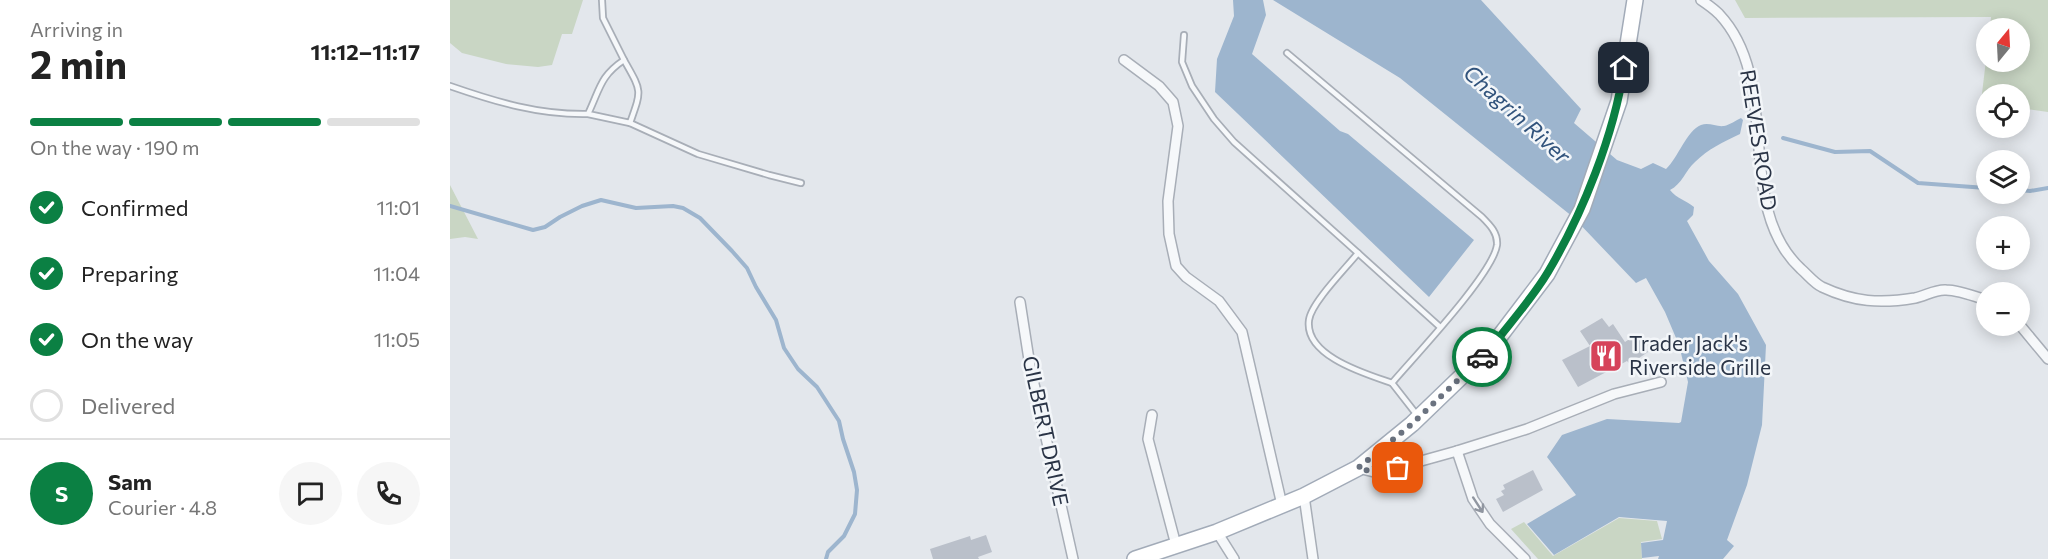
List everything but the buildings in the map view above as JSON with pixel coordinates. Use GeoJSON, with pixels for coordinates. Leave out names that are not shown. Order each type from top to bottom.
{"type":"FeatureCollection","features":[{"type":"Feature","properties":{"kind":"main road"},"geometry":{"type":"LineString","coordinates":[[1135,559],[1218,532],[1304,496],[1358,468],[1419,418],[1490,349],[1547,274],[1582,209],[1619,101],[1635,0]]}},
{"type":"Feature","properties":{"kind":"street","name":"REEVES ROAD"},"geometry":{"type":"LineString","coordinates":[[1701,0],[1719,14],[1743,51],[1754,97],[1767,201],[1773,229],[1791,260],[1819,285],[1852,299],[1884,301],[1917,298],[1946,290],[1976,298]]}},
{"type":"Feature","properties":{"kind":"street"},"geometry":{"type":"LineString","coordinates":[[1124,60],[1159,86],[1173,102],[1178,126],[1168,201],[1169,234],[1176,266],[1186,277],[1219,301],[1242,332],[1282,505]]}},
{"type":"Feature","properties":{"kind":"street","name":"GILBERT DRIVE"},"geometry":{"type":"LineString","coordinates":[[1020,302],[1030,366],[1073,559]]}},
{"type":"Feature","properties":{"kind":"street"},"geometry":{"type":"LineString","coordinates":[[2029,336],[2048,359]]}},
{"type":"Feature","properties":{"kind":"street"},"geometry":{"type":"LineString","coordinates":[[1358,468],[1378,473],[1457,451],[1527,429],[1614,394],[1661,382]]}},
{"type":"Feature","properties":{"kind":"street"},"geometry":{"type":"LineString","coordinates":[[1152,415],[1148,439],[1176,545]]}},
{"type":"Feature","properties":{"kind":"street"},"geometry":{"type":"LineString","coordinates":[[1457,451],[1473,499],[1490,524],[1525,559]]}},
{"type":"Feature","properties":{"kind":"street"},"geometry":{"type":"LineString","coordinates":[[1304,496],[1313,559]]}},
{"type":"Feature","properties":{"kind":"street"},"geometry":{"type":"LineString","coordinates":[[1218,532],[1234,559]]}},
{"type":"Feature","properties":{"kind":"lane"},"geometry":{"type":"LineString","coordinates":[[602,0],[603,18],[639,86],[639,98],[630,123]]}},
{"type":"Feature","properties":{"kind":"lane"},"geometry":{"type":"LineString","coordinates":[[1184,35],[1182,62],[1192,86],[1214,119],[1234,142],[1440,327]]}},
{"type":"Feature","properties":{"kind":"lane"},"geometry":{"type":"LineString","coordinates":[[1287,53],[1482,217],[1496,236],[1497,246],[1487,268],[1392,382]]}},
{"type":"Feature","properties":{"kind":"lane"},"geometry":{"type":"LineString","coordinates":[[588,114],[601,81],[611,69],[624,60]]}},
{"type":"Feature","properties":{"kind":"lane"},"geometry":{"type":"LineString","coordinates":[[450,86],[489,100],[530,110],[588,114],[630,123],[698,154],[769,176],[801,183]]}},
{"type":"Feature","properties":{"kind":"lane"},"geometry":{"type":"LineString","coordinates":[[1358,253],[1316,304],[1309,320],[1310,335],[1320,348],[1338,362],[1367,375],[1392,382],[1419,418]]}},
{"type":"Feature","properties":{"kind":"green space"},"geometry":{"type":"Polygon","coordinates":[[[450,0],[583,0],[572,34],[562,34],[552,65],[538,67],[506,64],[462,53],[450,43],[450,0]]]}},
{"type":"Feature","properties":{"kind":"green space"},"geometry":{"type":"Polygon","coordinates":[[[1735,0],[2048,0],[2048,112],[2030,110],[2030,84],[1983,84],[1985,72],[2030,72],[2030,18],[1745,18],[1735,0]]]}},
{"type":"Feature","properties":{"kind":"green space"},"geometry":{"type":"Polygon","coordinates":[[[450,185],[478,239],[465,237],[450,239],[450,185]]]}},
{"type":"Feature","properties":{"kind":"green space"},"geometry":{"type":"Polygon","coordinates":[[[1619,518],[1657,521],[1662,539],[1641,542],[1642,559],[1538,559],[1511,529],[1524,522],[1553,556],[1619,518]]]}},
{"type":"Feature","properties":{"kind":"water"},"geometry":{"type":"Polygon","coordinates":[[[1233,0],[1263,0],[1266,15],[1252,54],[1340,131],[1348,134],[1474,240],[1429,297],[1215,92],[1217,59],[1234,16],[1233,0]]]}},
{"type":"Feature","properties":{"kind":"water","name":"Chagrin River"},"geometry":{"type":"Polygon","coordinates":[[[1273,0],[1481,0],[1581,109],[1574,123],[1617,160],[1641,169],[1653,163],[1666,169],[1691,132],[1701,125],[1724,126],[1741,118],[1743,120],[1740,134],[1705,153],[1670,190],[1694,207],[1693,215],[1687,221],[1709,261],[1738,294],[1766,345],[1762,425],[1747,485],[1727,540],[1734,546],[1723,559],[1658,559],[1659,556],[1642,558],[1641,543],[1663,540],[1667,521],[1619,517],[1554,555],[1527,524],[1576,495],[1547,457],[1562,435],[1607,419],[1681,422],[1688,382],[1679,345],[1665,312],[1646,278],[1636,283],[1573,217],[1400,78],[1273,0]]]}},
{"type":"Feature","properties":{"kind":"waterway"},"geometry":{"type":"LineString","coordinates":[[1783,138],[1835,152],[1870,151],[1918,183],[1976,187]]}},
{"type":"Feature","properties":{"kind":"waterway"},"geometry":{"type":"LineString","coordinates":[[2030,191],[2048,188]]}},
{"type":"Feature","properties":{"kind":"waterway"},"geometry":{"type":"LineString","coordinates":[[450,206],[533,230],[545,227],[582,206],[601,200],[636,208],[673,206],[683,208],[700,218],[747,268],[776,320],[784,348],[798,369],[817,387],[839,421],[854,472],[857,490],[855,514],[844,536],[828,552],[826,559]]}},
{"type":"Feature","properties":{"kind":"way so far"},"geometry":{"type":"LineString","coordinates":[[1398,468],[1378,473],[1358,468],[1412,424],[1482,357]]}},
{"type":"Feature","properties":{"kind":"place","name":"Trader Jack's Riverside Grille"},"geometry":{"type":"Point","coordinates":[1606,356]}},
{"type":"Feature","properties":{"kind":"route"},"geometry":{"type":"LineString","coordinates":[[1482,357],[1547,274],[1582,209],[1619,101],[1624,68]]}}]}
